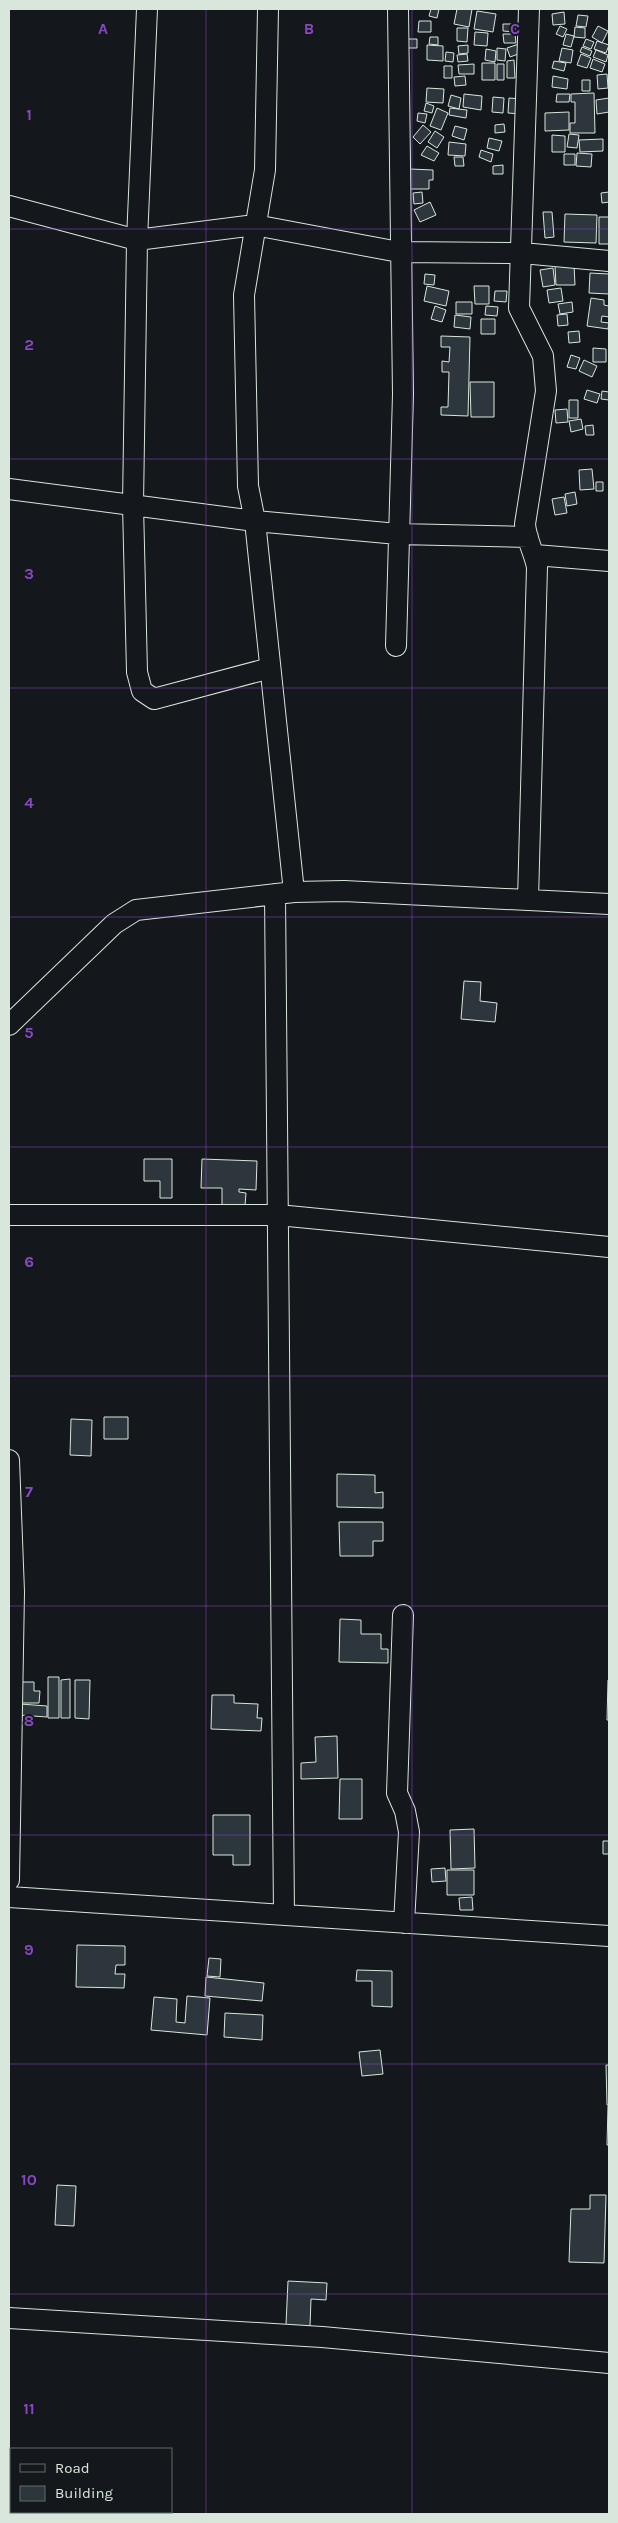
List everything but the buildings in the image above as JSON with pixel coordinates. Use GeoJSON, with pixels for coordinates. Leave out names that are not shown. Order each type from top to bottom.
{"type":"FeatureCollection","features":[{"type":"Feature","properties":{"kind":"street"},"geometry":{"type":"LineString","coordinates":[[148,9],[137,240],[133,505],[137,672],[142,691],[154,700],[270,668]]}},
{"type":"Feature","properties":{"kind":"street"},"geometry":{"type":"LineString","coordinates":[[268,9],[264,170],[244,295],[248,486],[255,521],[270,668],[285,893],[278,1216],[284,1915]]}},
{"type":"Feature","properties":{"kind":"street"},"geometry":{"type":"LineString","coordinates":[[396,646],[403,376],[399,252],[398,9]]}},
{"type":"Feature","properties":{"kind":"street"},"geometry":{"type":"LineString","coordinates":[[528,900],[537,578],[525,524],[546,391],[543,356],[519,308],[529,9]]}},
{"type":"Feature","properties":{"kind":"street"},"geometry":{"type":"LineString","coordinates":[[9,206],[137,240],[255,225],[399,252],[522,253],[609,260]]}},
{"type":"Feature","properties":{"kind":"street"},"geometry":{"type":"LineString","coordinates":[[9,489],[255,521],[531,546],[609,561]]}},
{"type":"Feature","properties":{"kind":"street"},"geometry":{"type":"LineString","coordinates":[[9,1025],[125,915],[136,910],[285,893],[344,891],[609,904]]}},
{"type":"Feature","properties":{"kind":"street"},"geometry":{"type":"LineString","coordinates":[[9,1214],[278,1216],[609,1247]]}},
{"type":"Feature","properties":{"kind":"street"},"geometry":{"type":"LineString","coordinates":[[9,1460],[14,1592],[9,1880]]}},
{"type":"Feature","properties":{"kind":"street"},"geometry":{"type":"LineString","coordinates":[[403,1615],[397,1793],[409,1832],[404,1923]]}},
{"type":"Feature","properties":{"kind":"street"},"geometry":{"type":"LineString","coordinates":[[9,1897],[609,1936]]}},
{"type":"Feature","properties":{"kind":"street"},"geometry":{"type":"LineString","coordinates":[[9,2318],[322,2337],[609,2363]]}}]}
